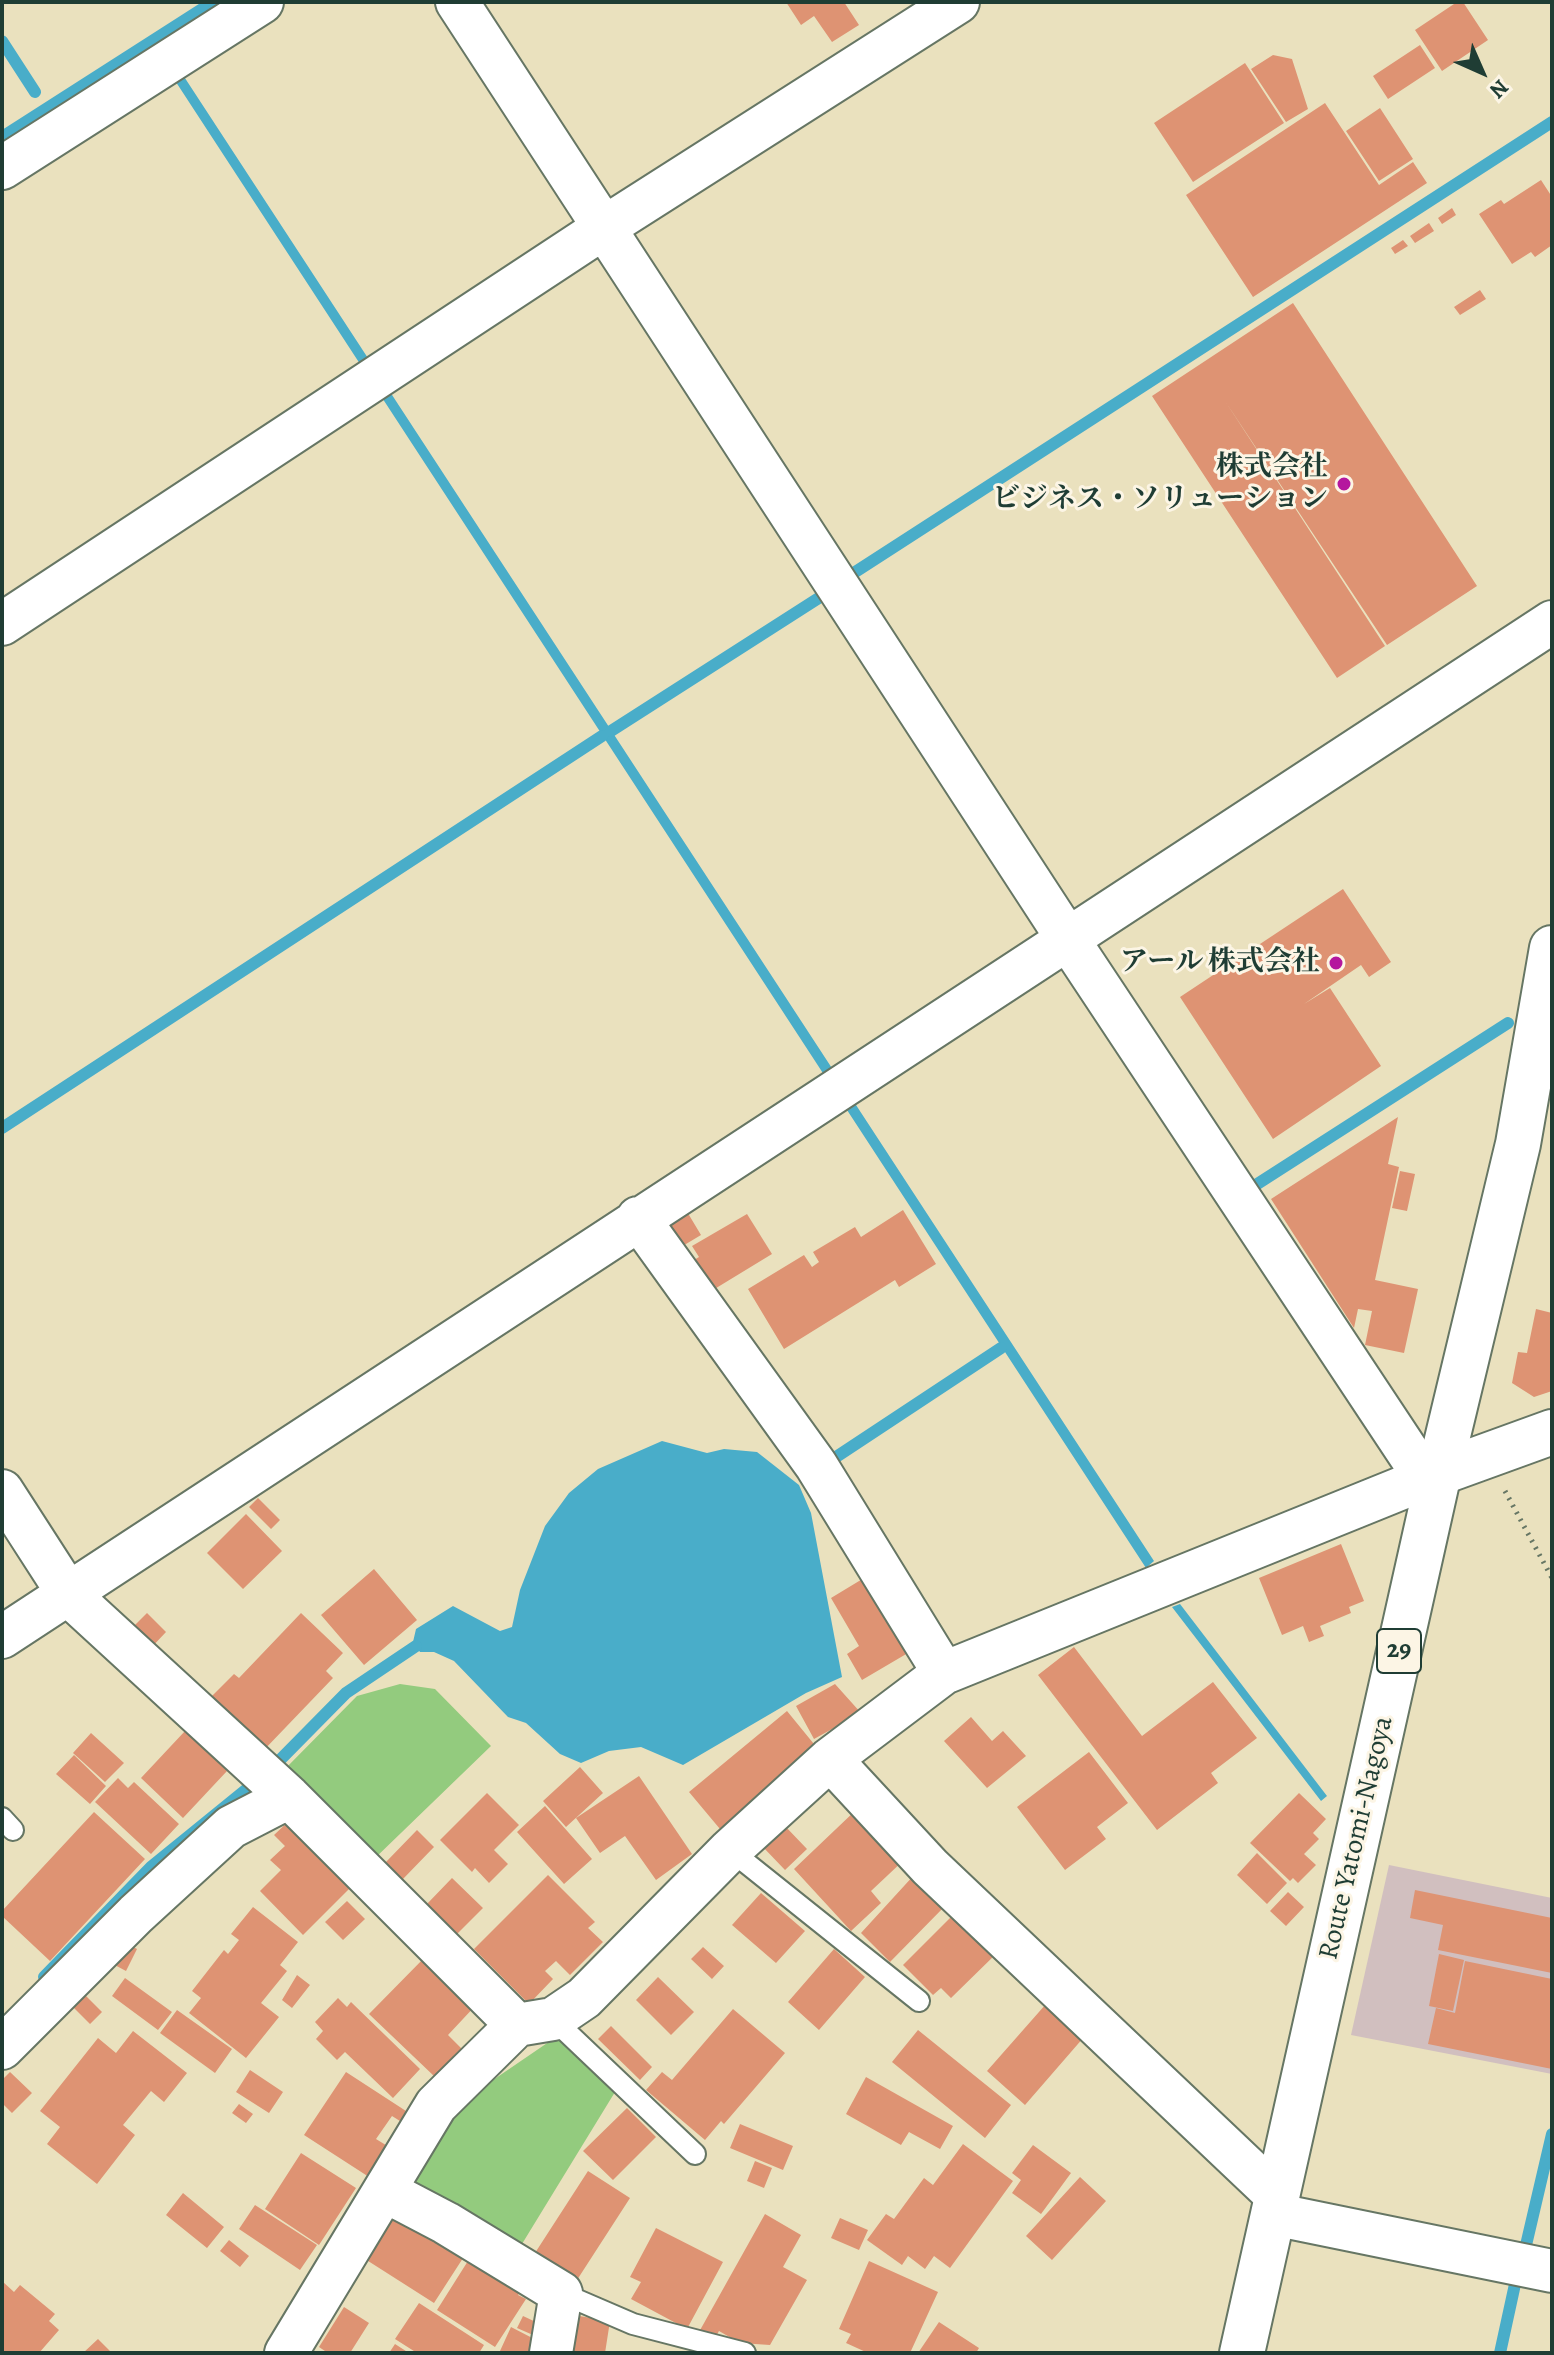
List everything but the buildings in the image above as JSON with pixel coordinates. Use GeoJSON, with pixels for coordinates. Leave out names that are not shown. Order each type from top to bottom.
{"type":"FeatureCollection","features":[{"type":"Feature","properties":{"kind":"main road","name":"Route Yatomi-Nagoya"},"geometry":{"type":"LineString","coordinates":[[1242,2353],[1432,1476],[1518,1144],[1552,948]]}},
{"type":"Feature","properties":{"kind":"main road"},"geometry":{"type":"LineString","coordinates":[[1432,1476],[1552,1432]]}},
{"type":"Feature","properties":{"kind":"street"},"geometry":{"type":"LineString","coordinates":[[2,168],[262,2]]}},
{"type":"Feature","properties":{"kind":"street"},"geometry":{"type":"LineString","coordinates":[[286,2353],[436,2105],[535,2022],[584,1998],[730,1850],[830,1759],[944,1673],[1432,1476],[1067,938],[457,2]]}},
{"type":"Feature","properties":{"kind":"street"},"geometry":{"type":"LineString","coordinates":[[2,624],[605,227],[958,2]]}},
{"type":"Feature","properties":{"kind":"street"},"geometry":{"type":"LineString","coordinates":[[2,1637],[1552,622]]}},
{"type":"Feature","properties":{"kind":"street"},"geometry":{"type":"LineString","coordinates":[[638,1218],[816,1465],[944,1673]]}},
{"type":"Feature","properties":{"kind":"street"},"geometry":{"type":"LineString","coordinates":[[2,1491],[69,1595],[535,2022]]}},
{"type":"Feature","properties":{"kind":"street"},"geometry":{"type":"LineString","coordinates":[[830,1759],[930,1867],[1275,2205],[1552,2271]]}},
{"type":"Feature","properties":{"kind":"street"},"geometry":{"type":"LineString","coordinates":[[2,2048],[136,1914],[231,1827],[289,1797]]}},
{"type":"Feature","properties":{"kind":"street"},"geometry":{"type":"LineString","coordinates":[[385,2191],[446,2223],[561,2293],[551,2353]]}},
{"type":"Feature","properties":{"kind":"lane"},"geometry":{"type":"LineString","coordinates":[[730,1850],[919,2001]]}},
{"type":"Feature","properties":{"kind":"lane"},"geometry":{"type":"LineString","coordinates":[[535,2022],[695,2154]]}},
{"type":"Feature","properties":{"kind":"lane"},"geometry":{"type":"LineString","coordinates":[[561,2293],[633,2324],[745,2353]]}},
{"type":"Feature","properties":{"kind":"path"},"geometry":{"type":"LineString","coordinates":[[1486,1456],[1552,1578]]}},
{"type":"Feature","properties":{"kind":"shaded area"},"geometry":{"type":"Polygon","coordinates":[[[1389,1865],[1552,1898],[1552,2074],[1351,2035],[1389,1865]]]}},
{"type":"Feature","properties":{"kind":"green space"},"geometry":{"type":"Polygon","coordinates":[[[400,1684],[435,1689],[491,1746],[372,1861],[282,1772],[357,1696],[400,1684]]]}},
{"type":"Feature","properties":{"kind":"green space"},"geometry":{"type":"Polygon","coordinates":[[[556,2037],[615,2092],[514,2257],[406,2187],[440,2127],[474,2093],[556,2037]]]}},
{"type":"Feature","properties":{"kind":"water"},"geometry":{"type":"Polygon","coordinates":[[[202,2],[231,2],[164,46],[1154,1561],[1146,1568],[157,53],[2,149],[2,130],[202,2]]]}},
{"type":"Feature","properties":{"kind":"water"},"geometry":{"type":"Polygon","coordinates":[[[662,1441],[707,1453],[724,1449],[757,1452],[799,1485],[811,1513],[842,1677],[806,1693],[683,1765],[641,1747],[609,1751],[581,1763],[560,1754],[526,1723],[508,1717],[454,1661],[434,1652],[420,1652],[413,1642],[416,1629],[453,1606],[500,1631],[512,1627],[520,1590],[545,1526],[569,1493],[598,1469],[662,1441]]]}},
{"type":"Feature","properties":{"kind":"water"},"geometry":{"type":"Polygon","coordinates":[[[1180,1604],[1327,1796],[1321,1801],[1172,1607],[1180,1604]]]}},
{"type":"Feature","properties":{"kind":"waterway"},"geometry":{"type":"LineString","coordinates":[[2,41],[35,92]]}},
{"type":"Feature","properties":{"kind":"waterway"},"geometry":{"type":"LineString","coordinates":[[849,576],[1552,122]]}},
{"type":"Feature","properties":{"kind":"waterway"},"geometry":{"type":"LineString","coordinates":[[611,731],[825,594]]}},
{"type":"Feature","properties":{"kind":"waterway"},"geometry":{"type":"LineString","coordinates":[[2,1128],[602,736]]}},
{"type":"Feature","properties":{"kind":"waterway"},"geometry":{"type":"LineString","coordinates":[[1251,1188],[1508,1023]]}},
{"type":"Feature","properties":{"kind":"waterway"},"geometry":{"type":"LineString","coordinates":[[830,1461],[1001,1348]]}},
{"type":"Feature","properties":{"kind":"waterway"},"geometry":{"type":"LineString","coordinates":[[274,1766],[346,1693],[416,1646]]}},
{"type":"Feature","properties":{"kind":"waterway"},"geometry":{"type":"LineString","coordinates":[[44,1977],[151,1867],[247,1789]]}},
{"type":"Feature","properties":{"kind":"waterway"},"geometry":{"type":"LineString","coordinates":[[1523,2258],[1552,2134]]}},
{"type":"Feature","properties":{"kind":"waterway"},"geometry":{"type":"LineString","coordinates":[[1500,2353],[1517,2275]]}},
{"type":"Feature","properties":{"kind":"place","name":"株式会社 ビジネス・ソリューション"},"geometry":{"type":"Point","coordinates":[1344,484]}},
{"type":"Feature","properties":{"kind":"place","name":"アール 株式会社"},"geometry":{"type":"Point","coordinates":[1336,963]}}]}
